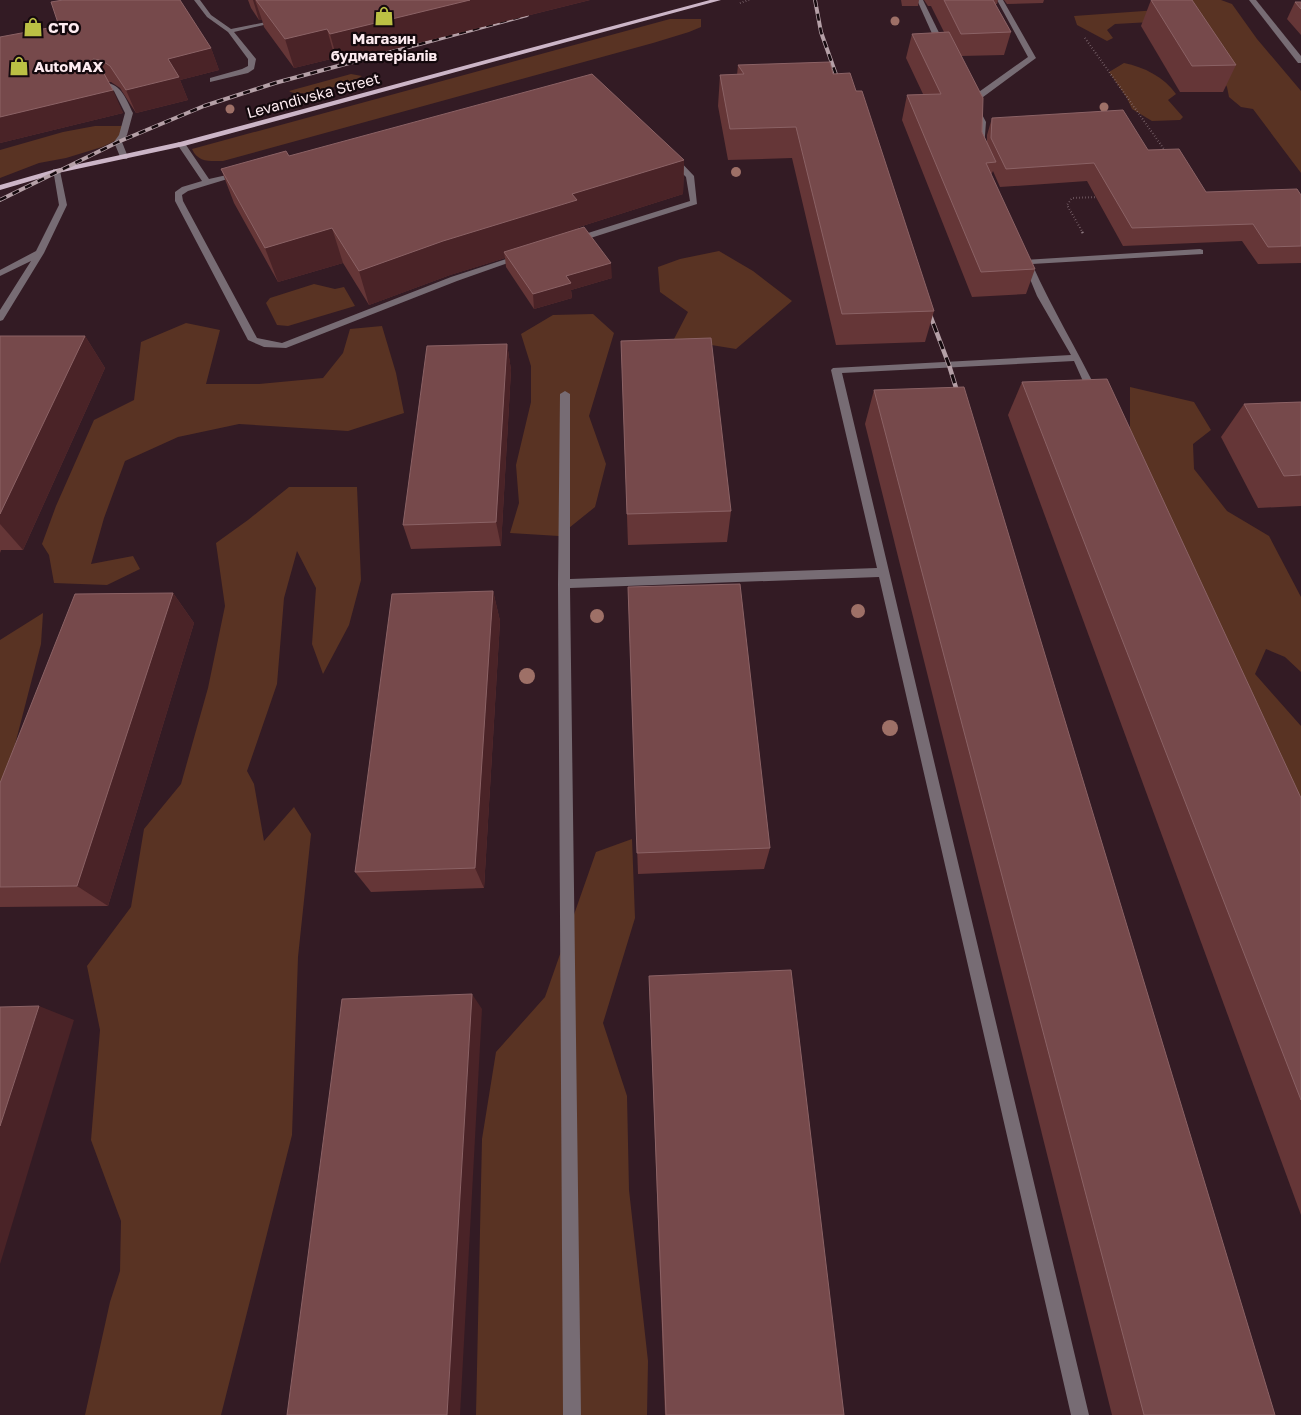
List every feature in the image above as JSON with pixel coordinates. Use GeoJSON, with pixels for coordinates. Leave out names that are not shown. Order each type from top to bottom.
{"type":"FeatureCollection","features":[{"type":"Feature","properties":{"kind":"main road","name":"Levandivska Street"},"geometry":{"type":"LineString","coordinates":[[0,188],[56,171],[181,144],[718,0]]}},
{"type":"Feature","properties":{"kind":"street"},"geometry":{"type":"LineString","coordinates":[[197,0],[209,16],[230,31],[252,59],[251,67],[245,71],[212,80]]}},
{"type":"Feature","properties":{"kind":"street"},"geometry":{"type":"LineString","coordinates":[[920,0],[946,54]]}},
{"type":"Feature","properties":{"kind":"street"},"geometry":{"type":"LineString","coordinates":[[980,156],[982,122],[969,98],[1032,58],[1000,0]]}},
{"type":"Feature","properties":{"kind":"street"},"geometry":{"type":"LineString","coordinates":[[1252,0],[1301,61]]}},
{"type":"Feature","properties":{"kind":"street"},"geometry":{"type":"LineString","coordinates":[[230,31],[285,19]]}},
{"type":"Feature","properties":{"kind":"street"},"geometry":{"type":"LineString","coordinates":[[108,85],[117,90],[129,113],[123,135],[118,142],[124,157]]}},
{"type":"Feature","properties":{"kind":"street"},"geometry":{"type":"LineString","coordinates":[[181,144],[207,182]]}},
{"type":"Feature","properties":{"kind":"street"},"geometry":{"type":"LineString","coordinates":[[565,243],[694,202],[690,176],[663,149]]}},
{"type":"Feature","properties":{"kind":"street"},"geometry":{"type":"LineString","coordinates":[[0,318],[40,253],[63,205],[56,171]]}},
{"type":"Feature","properties":{"kind":"street"},"geometry":{"type":"LineString","coordinates":[[246,172],[185,189],[178,194],[178,201],[253,340],[264,344],[283,346],[454,279],[528,255]]}},
{"type":"Feature","properties":{"kind":"street"},"geometry":{"type":"LineString","coordinates":[[1098,402],[1077,358],[1042,296],[1025,258],[1098,258],[1200,252]]}},
{"type":"Feature","properties":{"kind":"street"},"geometry":{"type":"LineString","coordinates":[[0,273],[40,253]]}},
{"type":"Feature","properties":{"kind":"street"},"geometry":{"type":"LineString","coordinates":[[1077,358],[836,370],[1080,1415]]}},
{"type":"Feature","properties":{"kind":"street"},"geometry":{"type":"LineString","coordinates":[[565,394],[564,584],[572,1415]]}},
{"type":"Feature","properties":{"kind":"street"},"geometry":{"type":"LineString","coordinates":[[564,584],[884,572]]}},
{"type":"Feature","properties":{"kind":"path"},"geometry":{"type":"LineString","coordinates":[[1085,38],[1171,160]]}},
{"type":"Feature","properties":{"kind":"path"},"geometry":{"type":"LineString","coordinates":[[1098,258],[1067,205],[1072,198],[1100,197]]}},
{"type":"Feature","properties":{"kind":"shaded area"},"geometry":{"type":"Polygon","coordinates":[[[1158,0],[1221,0],[1232,4],[1257,39],[1301,91],[1301,173],[1253,109],[1241,107],[1229,97],[1227,87],[1215,67],[1151,22],[1115,24],[1107,30],[1113,38],[1107,41],[1077,25],[1074,16],[1158,10],[1158,0]]]}},
{"type":"Feature","properties":{"kind":"shaded area"},"geometry":{"type":"Polygon","coordinates":[[[670,19],[701,19],[701,27],[653,43],[223,161],[201,159],[192,149],[670,19]]]}},
{"type":"Feature","properties":{"kind":"shaded area"},"geometry":{"type":"Polygon","coordinates":[[[1124,63],[1146,70],[1166,83],[1176,94],[1168,100],[1183,117],[1180,120],[1152,121],[1132,109],[1127,98],[1109,72],[1124,63]]]}},
{"type":"Feature","properties":{"kind":"shaded area"},"geometry":{"type":"Polygon","coordinates":[[[351,74],[362,76],[313,92],[295,93],[289,91],[351,74]]]}},
{"type":"Feature","properties":{"kind":"shaded area"},"geometry":{"type":"Polygon","coordinates":[[[95,126],[126,126],[119,139],[102,147],[66,158],[39,163],[0,178],[0,150],[63,132],[95,126]]]}},
{"type":"Feature","properties":{"kind":"shaded area"},"geometry":{"type":"Polygon","coordinates":[[[719,251],[753,271],[792,301],[736,349],[674,339],[688,312],[660,292],[658,267],[680,259],[719,251]]]}},
{"type":"Feature","properties":{"kind":"shaded area"},"geometry":{"type":"Polygon","coordinates":[[[314,284],[335,289],[344,287],[355,306],[288,326],[277,325],[266,303],[270,298],[314,284]]]}},
{"type":"Feature","properties":{"kind":"shaded area"},"geometry":{"type":"Polygon","coordinates":[[[593,314],[614,333],[589,416],[606,464],[595,507],[559,536],[510,533],[519,503],[516,465],[531,402],[531,366],[521,334],[553,315],[593,314]]]}},
{"type":"Feature","properties":{"kind":"shaded area"},"geometry":{"type":"Polygon","coordinates":[[[186,323],[220,330],[206,384],[259,384],[323,378],[343,353],[350,329],[382,326],[396,373],[404,413],[348,431],[239,424],[178,437],[125,461],[104,518],[91,564],[133,556],[140,569],[107,585],[54,583],[49,555],[42,544],[56,506],[94,420],[134,400],[141,342],[186,323]]]}},
{"type":"Feature","properties":{"kind":"shaded area"},"geometry":{"type":"Polygon","coordinates":[[[1130,387],[1194,402],[1211,430],[1193,444],[1194,469],[1227,511],[1269,536],[1301,597],[1301,672],[1285,657],[1266,649],[1255,674],[1301,726],[1301,827],[1130,445],[1130,387]]]}},
{"type":"Feature","properties":{"kind":"shaded area"},"geometry":{"type":"Polygon","coordinates":[[[289,487],[357,487],[361,580],[349,625],[323,674],[312,644],[316,588],[297,551],[284,598],[277,684],[247,771],[254,784],[264,841],[294,807],[311,834],[298,957],[292,1135],[221,1415],[85,1415],[110,1302],[120,1271],[121,1221],[91,1140],[100,1030],[87,966],[131,907],[144,829],[181,784],[208,688],[225,606],[216,543],[289,487]]]}},
{"type":"Feature","properties":{"kind":"shaded area"},"geometry":{"type":"Polygon","coordinates":[[[43,613],[41,644],[11,760],[0,786],[0,640],[43,613]]]}},
{"type":"Feature","properties":{"kind":"shaded area"},"geometry":{"type":"Polygon","coordinates":[[[632,839],[635,918],[603,1023],[627,1096],[629,1190],[648,1361],[647,1415],[476,1415],[482,1139],[496,1052],[545,997],[596,852],[632,839]]]}},
{"type":"Feature","properties":{"kind":"building"},"geometry":{"type":"Polygon","coordinates":[[[63,0],[180,0],[211,48],[168,59],[179,77],[126,90],[110,66],[101,60],[93,59],[93,65],[102,70],[113,90],[0,117],[0,37],[59,26],[51,2],[63,0]]]}},
{"type":"Feature","properties":{"kind":"building"},"geometry":{"type":"Polygon","coordinates":[[[256,0],[470,0],[330,34],[327,29],[285,39],[256,0]]]}},
{"type":"Feature","properties":{"kind":"building"},"geometry":{"type":"Polygon","coordinates":[[[944,0],[993,0],[1011,32],[961,34],[944,0]]]}},
{"type":"Feature","properties":{"kind":"building"},"geometry":{"type":"Polygon","coordinates":[[[1151,0],[1192,0],[1236,65],[1192,66],[1151,0]]]}},
{"type":"Feature","properties":{"kind":"building"},"geometry":{"type":"Polygon","coordinates":[[[1295,2],[1301,2],[1301,9],[1295,2]]]}},
{"type":"Feature","properties":{"kind":"building"},"geometry":{"type":"Polygon","coordinates":[[[949,32],[983,98],[982,132],[996,162],[986,163],[1035,269],[981,272],[907,95],[941,94],[912,34],[949,32]]]}},
{"type":"Feature","properties":{"kind":"building"},"geometry":{"type":"Polygon","coordinates":[[[830,62],[833,74],[850,73],[856,91],[862,91],[934,311],[842,314],[796,127],[730,129],[720,75],[744,74],[738,65],[830,62]]]}},
{"type":"Feature","properties":{"kind":"building"},"geometry":{"type":"Polygon","coordinates":[[[592,74],[684,160],[572,194],[577,200],[443,241],[359,271],[332,228],[265,248],[221,169],[286,151],[289,156],[592,74]]]}},
{"type":"Feature","properties":{"kind":"building"},"geometry":{"type":"Polygon","coordinates":[[[1123,110],[1148,150],[1179,149],[1206,192],[1297,189],[1301,195],[1301,246],[1268,247],[1253,224],[1132,228],[1094,163],[1006,169],[991,138],[992,118],[1123,110]]]}},
{"type":"Feature","properties":{"kind":"building"},"geometry":{"type":"Polygon","coordinates":[[[584,227],[611,263],[566,276],[571,283],[533,294],[504,252],[584,227]]]}},
{"type":"Feature","properties":{"kind":"building"},"geometry":{"type":"Polygon","coordinates":[[[0,336],[85,336],[0,514],[0,336]]]}},
{"type":"Feature","properties":{"kind":"building"},"geometry":{"type":"Polygon","coordinates":[[[711,338],[731,511],[627,514],[621,341],[711,338]]]}},
{"type":"Feature","properties":{"kind":"building"},"geometry":{"type":"Polygon","coordinates":[[[507,344],[496,522],[403,525],[427,346],[507,344]]]}},
{"type":"Feature","properties":{"kind":"building"},"geometry":{"type":"Polygon","coordinates":[[[1107,379],[1301,798],[1301,1100],[1022,382],[1107,379]]]}},
{"type":"Feature","properties":{"kind":"building"},"geometry":{"type":"Polygon","coordinates":[[[964,387],[1275,1415],[1144,1415],[874,390],[964,387]]]}},
{"type":"Feature","properties":{"kind":"building"},"geometry":{"type":"Polygon","coordinates":[[[1301,402],[1301,475],[1284,476],[1244,404],[1301,402]]]}},
{"type":"Feature","properties":{"kind":"building"},"geometry":{"type":"Polygon","coordinates":[[[740,584],[770,848],[637,853],[628,587],[740,584]]]}},
{"type":"Feature","properties":{"kind":"building"},"geometry":{"type":"Polygon","coordinates":[[[493,591],[475,868],[355,872],[392,594],[493,591]]]}},
{"type":"Feature","properties":{"kind":"building"},"geometry":{"type":"Polygon","coordinates":[[[173,593],[77,886],[0,887],[0,783],[75,594],[173,593]]]}},
{"type":"Feature","properties":{"kind":"building"},"geometry":{"type":"Polygon","coordinates":[[[791,970],[844,1415],[666,1415],[649,976],[791,970]]]}},
{"type":"Feature","properties":{"kind":"building"},"geometry":{"type":"Polygon","coordinates":[[[472,994],[447,1415],[287,1415],[342,999],[472,994]]]}},
{"type":"Feature","properties":{"kind":"building"},"geometry":{"type":"Polygon","coordinates":[[[39,1006],[0,1126],[0,1007],[39,1006]]]}},
{"type":"Feature","properties":{"kind":"railway"},"geometry":{"type":"LineString","coordinates":[[815,0],[821,32],[840,86]]}},
{"type":"Feature","properties":{"kind":"railway"},"geometry":{"type":"LineString","coordinates":[[0,200],[118,142],[204,106],[275,83],[527,15]]}},
{"type":"Feature","properties":{"kind":"railway"},"geometry":{"type":"LineString","coordinates":[[927,307],[949,365],[960,401]]}},
{"type":"Feature","properties":{"kind":"place","name":"Магазин будматеріалів"},"geometry":{"type":"Point","coordinates":[384,16]}},
{"type":"Feature","properties":{"kind":"place","name":"СТО"},"geometry":{"type":"Point","coordinates":[33,27]}},
{"type":"Feature","properties":{"kind":"place","name":"AutoMAX"},"geometry":{"type":"Point","coordinates":[19,66]}}]}
